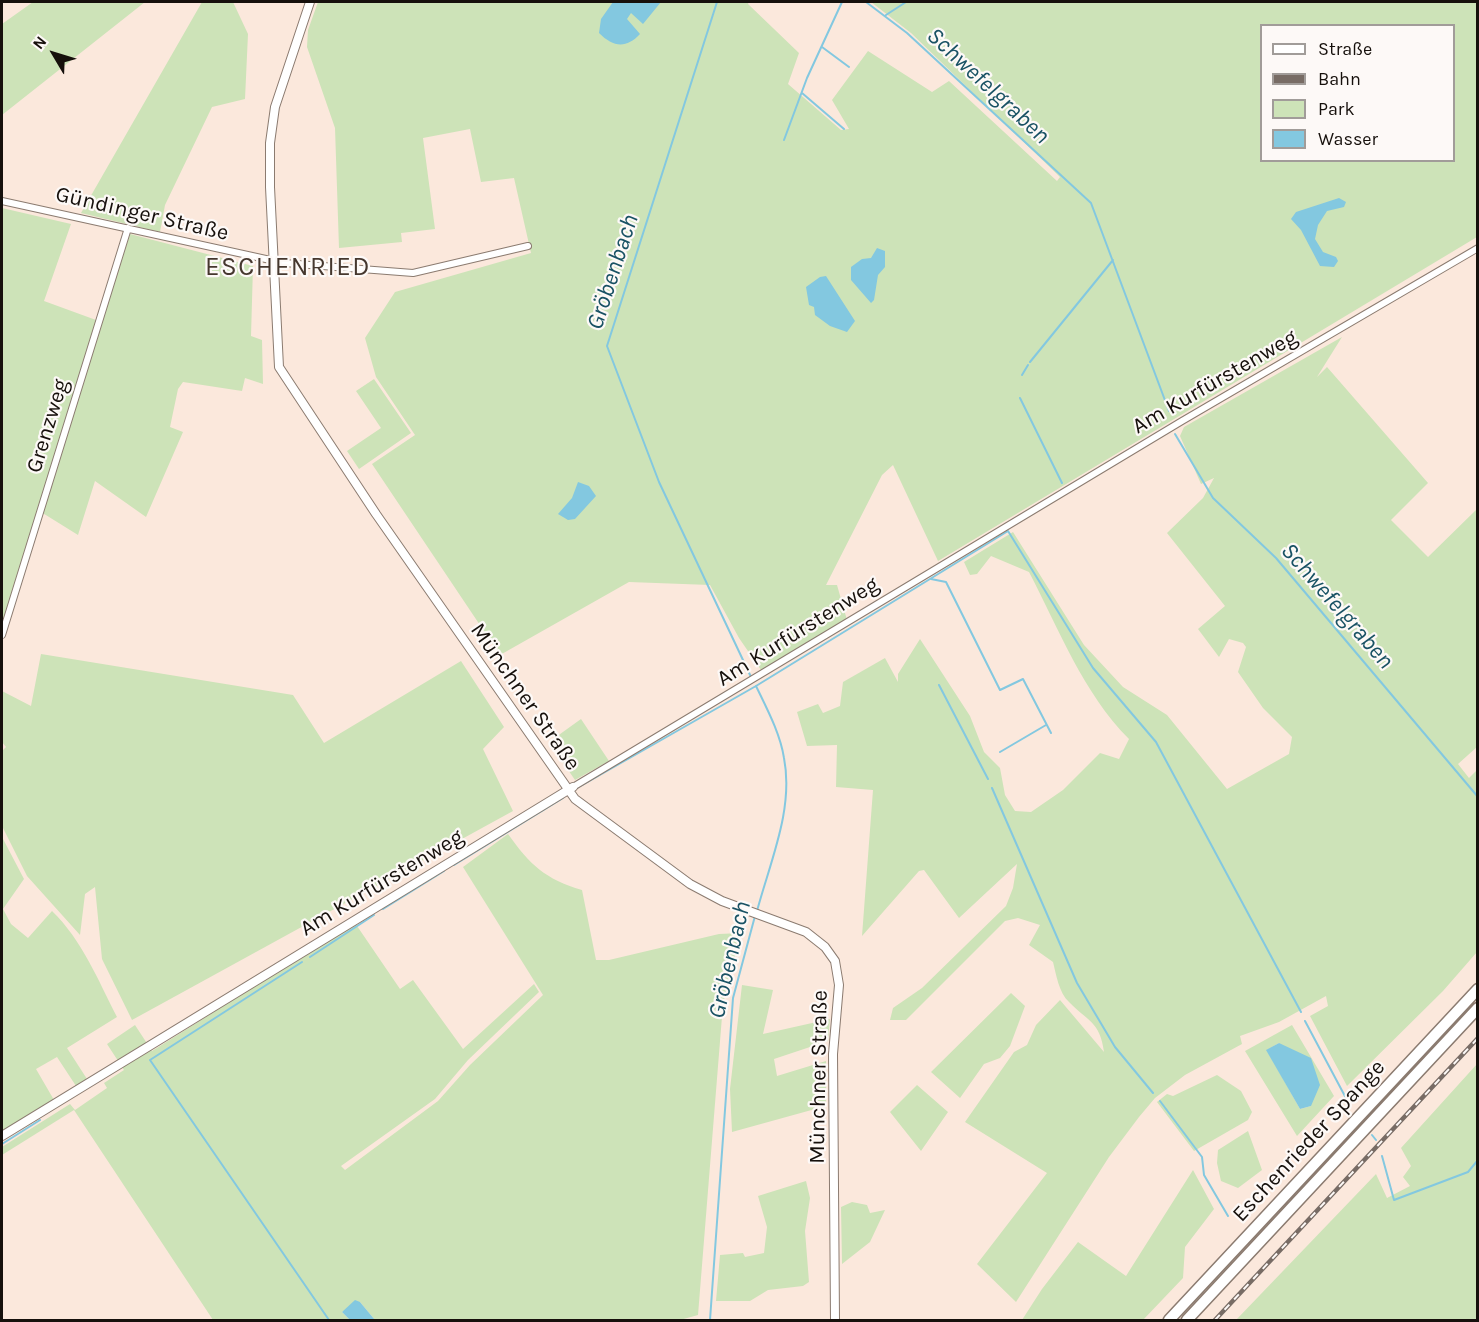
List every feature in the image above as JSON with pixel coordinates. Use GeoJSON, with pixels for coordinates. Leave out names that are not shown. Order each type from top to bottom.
{"type":"FeatureCollection","features":[{"type":"Feature","properties":{"kind":"highway","name":"Eschenrieder Spange"},"geometry":{"type":"LineString","coordinates":[[1169,1320],[1478,989]]}},
{"type":"Feature","properties":{"kind":"highway","name":"Eschenrieder Spange"},"geometry":{"type":"LineString","coordinates":[[1187,1320],[1478,1008]]}},
{"type":"Feature","properties":{"kind":"street","name":"Münchner Straße"},"geometry":{"type":"LineString","coordinates":[[310,2],[272,121],[270,187],[279,367],[570,789],[587,810],[690,884],[752,914],[806,932],[817,939],[834,961],[838,973],[838,1013],[833,1062],[835,1320]]}},
{"type":"Feature","properties":{"kind":"street","name":"Gündinger Straße"},"geometry":{"type":"LineString","coordinates":[[2,201],[275,262],[413,273],[528,246]]}},
{"type":"Feature","properties":{"kind":"street","name":"Grenzweg"},"geometry":{"type":"LineString","coordinates":[[2,635],[128,228]]}},
{"type":"Feature","properties":{"kind":"street","name":"Am Kurfürstenweg"},"geometry":{"type":"LineString","coordinates":[[2,1136],[570,789],[746,686],[834,630],[1182,421],[1478,248]]}},
{"type":"Feature","properties":{"kind":"green space"},"geometry":{"type":"Polygon","coordinates":[[[33,2],[145,2],[2,115],[2,24],[33,2]]]}},
{"type":"Feature","properties":{"kind":"green space"},"geometry":{"type":"Polygon","coordinates":[[[202,2],[233,2],[248,34],[245,99],[212,107],[165,205],[160,232],[81,213],[202,2]]]}},
{"type":"Feature","properties":{"kind":"green space"},"geometry":{"type":"Polygon","coordinates":[[[318,2],[749,2],[748,4],[799,53],[788,84],[841,130],[849,129],[832,100],[868,51],[932,92],[949,81],[1057,181],[1060,177],[911,33],[871,2],[1477,2],[1477,237],[938,561],[893,465],[882,475],[826,585],[837,585],[847,620],[761,670],[739,638],[710,585],[629,582],[500,655],[372,464],[415,435],[376,377],[365,338],[395,292],[531,253],[514,178],[481,182],[470,129],[423,138],[435,229],[401,233],[402,242],[339,248],[335,128],[307,47],[308,30],[318,2]]]}},
{"type":"Feature","properties":{"kind":"green space"},"geometry":{"type":"Polygon","coordinates":[[[2,208],[71,224],[44,301],[96,320],[2,624],[2,208]]]}},
{"type":"Feature","properties":{"kind":"green space"},"geometry":{"type":"Polygon","coordinates":[[[130,234],[253,266],[251,336],[262,340],[263,384],[245,378],[242,391],[183,382],[178,389],[170,427],[183,432],[146,517],[95,481],[78,535],[41,512],[130,234]]]}},
{"type":"Feature","properties":{"kind":"green space"},"geometry":{"type":"Polygon","coordinates":[[[1342,337],[1317,377],[1327,367],[1428,483],[1391,520],[1428,557],[1477,509],[1477,747],[1458,764],[1469,778],[1477,770],[1477,952],[1443,991],[1347,1086],[1310,1016],[1328,1006],[1326,996],[1279,1022],[1240,1036],[1242,1044],[1185,1075],[1155,1098],[1109,1157],[1016,1302],[977,1264],[1047,1173],[965,1122],[1014,1052],[1027,1045],[1036,1025],[1060,1000],[1104,1052],[1102,1042],[1092,1023],[1063,994],[1053,962],[1029,945],[1040,925],[1018,918],[1005,921],[906,1020],[890,1020],[893,1008],[922,988],[1006,906],[1013,888],[1017,864],[959,918],[924,870],[919,871],[862,936],[873,790],[836,787],[837,745],[807,746],[797,712],[818,704],[823,713],[840,706],[843,682],[885,658],[898,682],[898,674],[920,639],[970,716],[984,752],[1000,768],[1005,795],[1015,811],[1031,812],[1063,790],[1100,753],[1119,759],[1129,739],[1098,702],[1085,681],[1029,572],[991,556],[977,574],[970,575],[964,562],[1013,532],[1084,645],[1123,687],[1167,715],[1227,789],[1289,754],[1292,737],[1263,708],[1238,672],[1246,647],[1243,643],[1229,639],[1219,657],[1198,629],[1225,606],[1167,533],[1203,498],[1214,478],[1201,484],[1180,436],[1184,427],[1342,337]]]}},
{"type":"Feature","properties":{"kind":"green space"},"geometry":{"type":"Polygon","coordinates":[[[374,379],[411,433],[359,469],[347,451],[381,428],[356,391],[374,379]]]}},
{"type":"Feature","properties":{"kind":"green space"},"geometry":{"type":"Polygon","coordinates":[[[41,654],[293,695],[324,743],[461,661],[504,727],[483,749],[513,811],[132,1020],[102,959],[95,887],[85,894],[80,935],[27,876],[2,826],[2,751],[6,747],[2,742],[2,691],[31,706],[41,654]]]}},
{"type":"Feature","properties":{"kind":"green space"},"geometry":{"type":"Polygon","coordinates":[[[581,719],[609,761],[575,780],[549,742],[581,719]]]}},
{"type":"Feature","properties":{"kind":"green space"},"geometry":{"type":"Polygon","coordinates":[[[508,834],[539,870],[558,881],[582,890],[596,960],[609,960],[719,934],[741,933],[723,1004],[698,1315],[680,1320],[375,1320],[360,1302],[342,1312],[350,1320],[213,1320],[74,1110],[2,1155],[2,1147],[70,1104],[75,1110],[107,1088],[104,1083],[124,1070],[107,1044],[135,1025],[152,1051],[355,923],[400,989],[413,980],[463,1049],[534,984],[539,992],[468,1060],[435,1099],[341,1166],[345,1170],[438,1101],[470,1065],[543,995],[463,867],[508,834]]]}},
{"type":"Feature","properties":{"kind":"green space"},"geometry":{"type":"Polygon","coordinates":[[[2,837],[24,879],[3,909],[11,924],[28,938],[52,911],[63,922],[81,948],[117,1017],[67,1048],[87,1079],[76,1086],[57,1057],[36,1069],[54,1100],[2,1132],[2,837]]]}},
{"type":"Feature","properties":{"kind":"green space"},"geometry":{"type":"Polygon","coordinates":[[[742,985],[773,990],[763,1034],[830,1019],[828,1041],[774,1059],[777,1076],[826,1061],[826,1106],[732,1132],[730,1089],[742,985]]]}},
{"type":"Feature","properties":{"kind":"green space"},"geometry":{"type":"Polygon","coordinates":[[[1011,993],[1025,1006],[1010,1046],[1000,1058],[984,1064],[960,1098],[931,1072],[1011,993]]]}},
{"type":"Feature","properties":{"kind":"green space"},"geometry":{"type":"Polygon","coordinates":[[[1292,1025],[1334,1096],[1297,1136],[1245,1051],[1292,1025]],[[1279,1043],[1267,1050],[1300,1109],[1311,1106],[1279,1043]]]}},
{"type":"Feature","properties":{"kind":"green space"},"geometry":{"type":"Polygon","coordinates":[[[1477,1064],[1477,1320],[1236,1320],[1376,1174],[1387,1198],[1410,1186],[1403,1177],[1411,1166],[1401,1148],[1477,1064]]]}},
{"type":"Feature","properties":{"kind":"green space"},"geometry":{"type":"Polygon","coordinates":[[[1217,1075],[1241,1091],[1252,1112],[1248,1120],[1194,1151],[1157,1102],[1167,1094],[1173,1096],[1217,1075]]]}},
{"type":"Feature","properties":{"kind":"green space"},"geometry":{"type":"Polygon","coordinates":[[[917,1085],[948,1112],[921,1151],[890,1112],[917,1085]]]}},
{"type":"Feature","properties":{"kind":"green space"},"geometry":{"type":"Polygon","coordinates":[[[1248,1131],[1262,1170],[1238,1188],[1221,1181],[1217,1163],[1218,1150],[1248,1131]]]}},
{"type":"Feature","properties":{"kind":"green space"},"geometry":{"type":"Polygon","coordinates":[[[1193,1170],[1214,1209],[1185,1247],[1183,1278],[1143,1320],[1022,1320],[1042,1289],[1078,1242],[1126,1276],[1193,1170]]]}},
{"type":"Feature","properties":{"kind":"green space"},"geometry":{"type":"Polygon","coordinates":[[[806,1181],[810,1198],[805,1231],[809,1282],[803,1286],[768,1290],[750,1301],[716,1301],[720,1255],[743,1253],[745,1257],[764,1253],[767,1227],[758,1196],[806,1181]]]}},
{"type":"Feature","properties":{"kind":"green space"},"geometry":{"type":"Polygon","coordinates":[[[852,1202],[867,1205],[870,1213],[885,1210],[870,1242],[842,1264],[841,1207],[852,1202]]]}},
{"type":"Feature","properties":{"kind":"water"},"geometry":{"type":"Polygon","coordinates":[[[613,2],[661,2],[643,24],[631,13],[627,19],[640,34],[630,42],[620,44],[609,41],[599,33],[601,19],[613,2]]]}},
{"type":"Feature","properties":{"kind":"water"},"geometry":{"type":"Polygon","coordinates":[[[1339,198],[1346,202],[1344,207],[1327,211],[1318,225],[1315,239],[1323,252],[1336,257],[1338,261],[1334,267],[1320,266],[1301,230],[1291,219],[1296,212],[1339,198]]]}},
{"type":"Feature","properties":{"kind":"water"},"geometry":{"type":"Polygon","coordinates":[[[877,248],[885,251],[885,267],[878,275],[874,300],[871,303],[851,280],[851,267],[862,259],[871,258],[877,248]]]}},
{"type":"Feature","properties":{"kind":"water"},"geometry":{"type":"Polygon","coordinates":[[[826,276],[855,321],[847,332],[830,326],[815,315],[814,307],[809,305],[806,287],[820,277],[826,276]]]}},
{"type":"Feature","properties":{"kind":"water"},"geometry":{"type":"Polygon","coordinates":[[[578,482],[589,486],[596,496],[575,519],[568,520],[558,514],[572,498],[578,482]]]}},
{"type":"Feature","properties":{"kind":"water"},"geometry":{"type":"Polygon","coordinates":[[[1279,1043],[1311,1058],[1320,1085],[1311,1106],[1300,1109],[1266,1050],[1279,1043]]]}},
{"type":"Feature","properties":{"kind":"water"},"geometry":{"type":"Polygon","coordinates":[[[355,1300],[360,1302],[375,1320],[350,1320],[342,1312],[355,1300]]]}},
{"type":"Feature","properties":{"kind":"waterway","name":"Gröbenbach"},"geometry":{"type":"LineString","coordinates":[[717,2],[607,346],[659,482],[751,677]]}},
{"type":"Feature","properties":{"kind":"waterway"},"geometry":{"type":"LineString","coordinates":[[784,140],[807,78],[842,2]]}},
{"type":"Feature","properties":{"kind":"waterway"},"geometry":{"type":"LineString","coordinates":[[866,2],[907,33],[1091,203],[1169,411]]}},
{"type":"Feature","properties":{"kind":"waterway"},"geometry":{"type":"LineString","coordinates":[[886,15],[906,2]]}},
{"type":"Feature","properties":{"kind":"waterway"},"geometry":{"type":"LineString","coordinates":[[822,47],[849,67]]}},
{"type":"Feature","properties":{"kind":"waterway"},"geometry":{"type":"LineString","coordinates":[[802,93],[844,129]]}},
{"type":"Feature","properties":{"kind":"waterway"},"geometry":{"type":"LineString","coordinates":[[1030,362],[1113,260]]}},
{"type":"Feature","properties":{"kind":"waterway"},"geometry":{"type":"LineString","coordinates":[[1022,375],[1028,365]]}},
{"type":"Feature","properties":{"kind":"waterway"},"geometry":{"type":"LineString","coordinates":[[1020,398],[1062,483]]}},
{"type":"Feature","properties":{"kind":"waterway","name":"Schwefelgraben"},"geometry":{"type":"LineString","coordinates":[[1175,434],[1213,498],[1276,558],[1478,797]]}},
{"type":"Feature","properties":{"kind":"waterway"},"geometry":{"type":"LineString","coordinates":[[577,788],[756,686],[1008,531],[1093,668],[1156,742],[1301,1012]]}},
{"type":"Feature","properties":{"kind":"waterway"},"geometry":{"type":"LineString","coordinates":[[931,579],[946,582],[1000,690],[1023,679],[1051,733]]}},
{"type":"Feature","properties":{"kind":"waterway"},"geometry":{"type":"LineString","coordinates":[[939,685],[988,779]]}},
{"type":"Feature","properties":{"kind":"waterway","name":"Gröbenbach"},"geometry":{"type":"LineString","coordinates":[[756,686],[779,739],[786,777],[786,797],[779,835],[757,911]]}},
{"type":"Feature","properties":{"kind":"waterway"},"geometry":{"type":"LineString","coordinates":[[1000,752],[1046,725]]}},
{"type":"Feature","properties":{"kind":"waterway"},"geometry":{"type":"LineString","coordinates":[[992,788],[1077,983],[1115,1047],[1153,1093]]}},
{"type":"Feature","properties":{"kind":"waterway"},"geometry":{"type":"LineString","coordinates":[[454,865],[563,798]]}},
{"type":"Feature","properties":{"kind":"waterway"},"geometry":{"type":"LineString","coordinates":[[383,909],[444,871]]}},
{"type":"Feature","properties":{"kind":"waterway"},"geometry":{"type":"LineString","coordinates":[[310,957],[374,915]]}},
{"type":"Feature","properties":{"kind":"waterway","name":"Gröbenbach"},"geometry":{"type":"LineString","coordinates":[[710,1320],[733,998],[755,916]]}},
{"type":"Feature","properties":{"kind":"waterway"},"geometry":{"type":"LineString","coordinates":[[302,962],[150,1060],[329,1320]]}},
{"type":"Feature","properties":{"kind":"waterway"},"geometry":{"type":"LineString","coordinates":[[1305,1021],[1347,1100]]}},
{"type":"Feature","properties":{"kind":"waterway"},"geometry":{"type":"LineString","coordinates":[[1160,1101],[1202,1157],[1204,1175],[1228,1216]]}},
{"type":"Feature","properties":{"kind":"waterway"},"geometry":{"type":"LineString","coordinates":[[2,1144],[40,1120]]}},
{"type":"Feature","properties":{"kind":"waterway"},"geometry":{"type":"LineString","coordinates":[[1372,1135],[1376,1140]]}},
{"type":"Feature","properties":{"kind":"waterway"},"geometry":{"type":"LineString","coordinates":[[1382,1156],[1394,1200],[1468,1172],[1478,1160]]}},
{"type":"Feature","properties":{"kind":"railway"},"geometry":{"type":"LineString","coordinates":[[1215,1320],[1478,1038]]}},
{"type":"Feature","properties":{"kind":"district","name":"ESCHENRIED"},"geometry":{"type":"Point","coordinates":[288,268]}}]}
